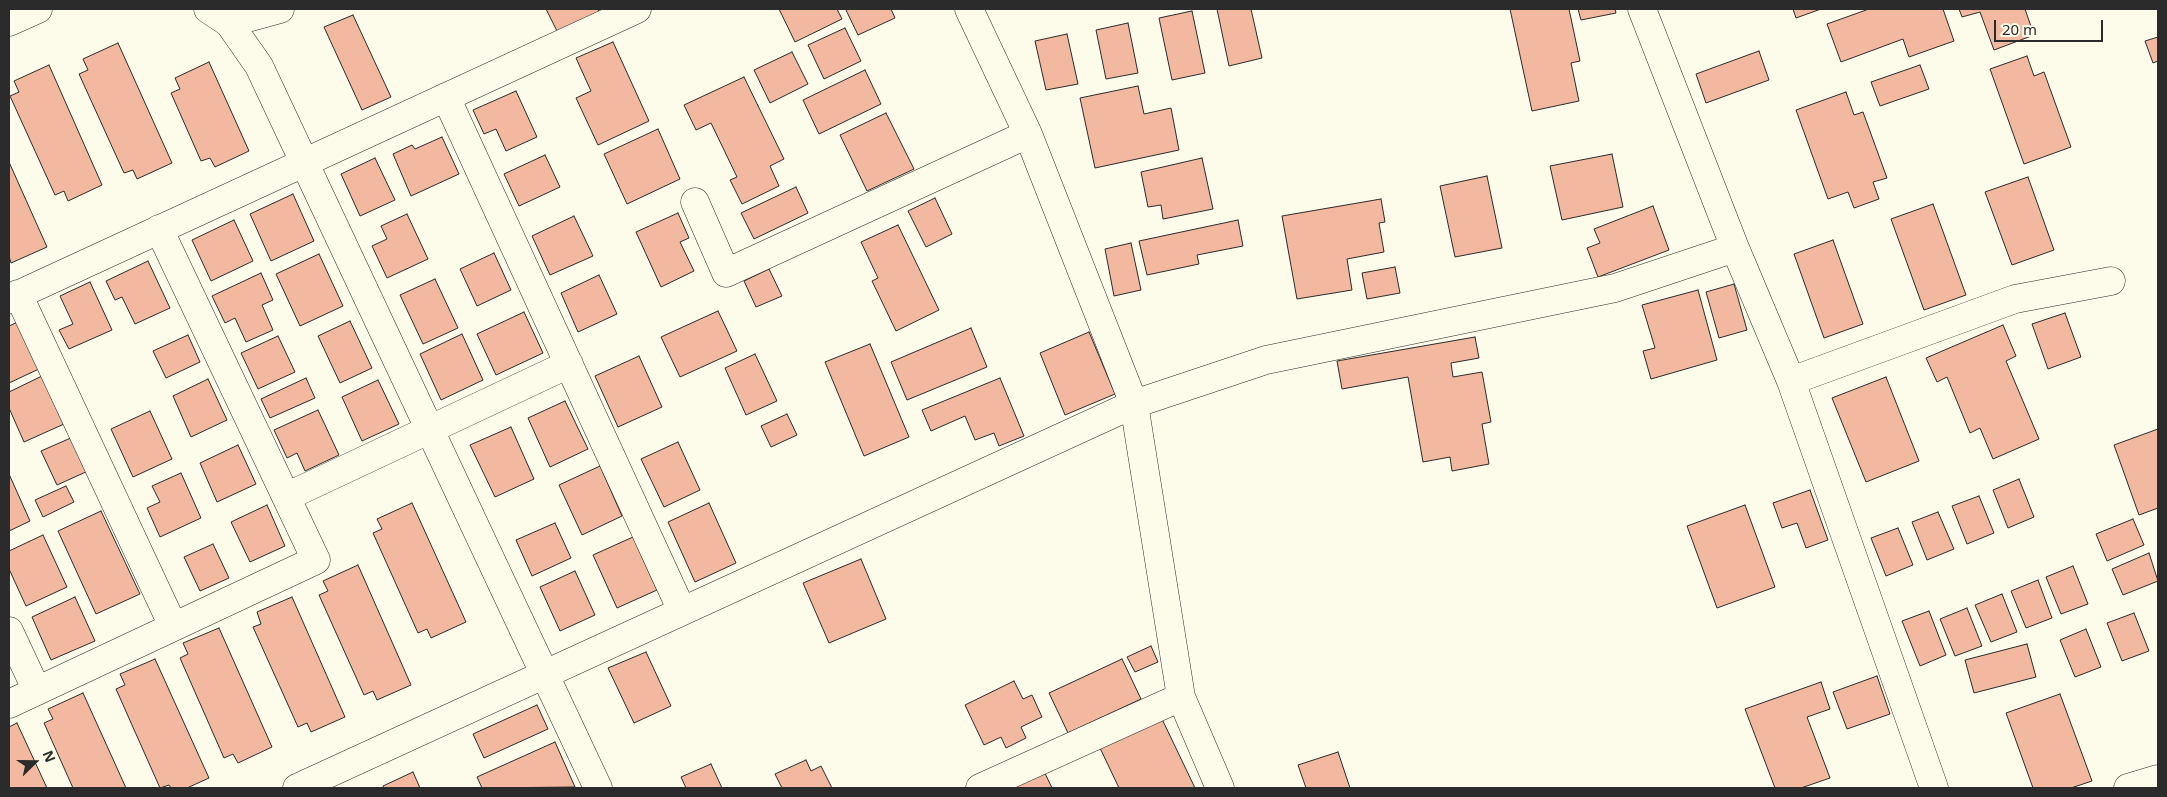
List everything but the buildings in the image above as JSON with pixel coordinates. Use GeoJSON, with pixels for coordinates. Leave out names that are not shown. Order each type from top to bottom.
{"type":"FeatureCollection","features":[{"type":"Feature","properties":{"kind":"street"},"geometry":{"type":"LineString","coordinates":[[9,22],[38,9]]}},
{"type":"Feature","properties":{"kind":"street"},"geometry":{"type":"LineString","coordinates":[[218,16],[280,9]]}},
{"type":"Feature","properties":{"kind":"street"},"geometry":{"type":"LineString","coordinates":[[173,626],[14,297],[637,9]]}},
{"type":"Feature","properties":{"kind":"street"},"geometry":{"type":"LineString","coordinates":[[969,9],[1028,134],[1134,404],[1180,697],[1220,788]]}},
{"type":"Feature","properties":{"kind":"street"},"geometry":{"type":"LineString","coordinates":[[1642,9],[1735,248],[1791,381],[1934,788]]}},
{"type":"Feature","properties":{"kind":"street"},"geometry":{"type":"LineString","coordinates":[[218,16],[258,66],[546,673],[598,788]]}},
{"type":"Feature","properties":{"kind":"street"},"geometry":{"type":"LineString","coordinates":[[446,97],[682,611]]}},
{"type":"Feature","properties":{"kind":"street"},"geometry":{"type":"LineString","coordinates":[[696,202],[726,273],[1028,134]]}},
{"type":"Feature","properties":{"kind":"street"},"geometry":{"type":"LineString","coordinates":[[9,704],[316,560],[160,229]]}},
{"type":"Feature","properties":{"kind":"street"},"geometry":{"type":"LineString","coordinates":[[297,788],[1134,404],[1266,360],[1615,288],[1735,248]]}},
{"type":"Feature","properties":{"kind":"street"},"geometry":{"type":"LineString","coordinates":[[1791,381],[2015,299],[2111,281]]}},
{"type":"Feature","properties":{"kind":"street"},"geometry":{"type":"LineString","coordinates":[[286,497],[569,364]]}},
{"type":"Feature","properties":{"kind":"street"},"geometry":{"type":"LineString","coordinates":[[9,632],[37,691]]}},
{"type":"Feature","properties":{"kind":"street"},"geometry":{"type":"LineString","coordinates":[[980,788],[1180,697]]}},
{"type":"Feature","properties":{"kind":"street"},"geometry":{"type":"LineString","coordinates":[[2128,788],[2158,779]]}}]}
